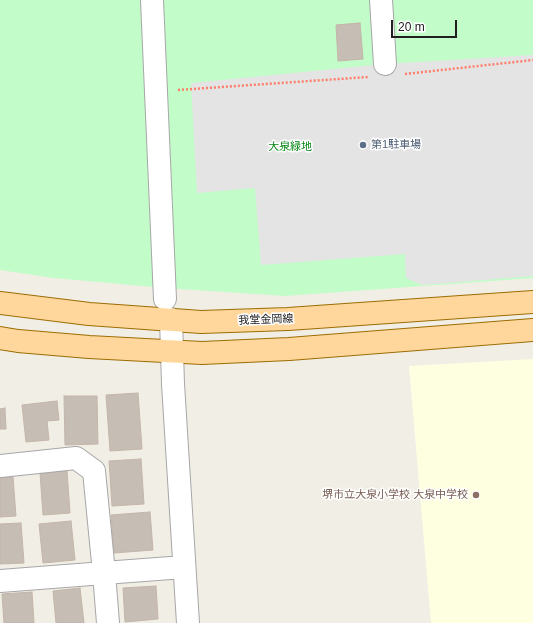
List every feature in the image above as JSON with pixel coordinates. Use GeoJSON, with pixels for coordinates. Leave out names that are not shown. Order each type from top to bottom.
{"type":"FeatureCollection","features":[{"type":"Feature","properties":{"kind":"main road","name":"我堂金岡線"},"geometry":{"type":"LineString","coordinates":[[0,303],[89,314],[201,322],[288,319],[533,302]]}},
{"type":"Feature","properties":{"kind":"main road"},"geometry":{"type":"LineString","coordinates":[[0,338],[26,342],[202,353],[289,349],[533,330]]}},
{"type":"Feature","properties":{"kind":"street"},"geometry":{"type":"LineString","coordinates":[[152,0],[165,299]]}},
{"type":"Feature","properties":{"kind":"street"},"geometry":{"type":"LineString","coordinates":[[381,0],[387,72]]}},
{"type":"Feature","properties":{"kind":"street"},"geometry":{"type":"LineString","coordinates":[[171,319],[173,384],[188,623]]}},
{"type":"Feature","properties":{"kind":"street"},"geometry":{"type":"LineString","coordinates":[[0,466],[76,458],[94,471],[108,623]]}},
{"type":"Feature","properties":{"kind":"street"},"geometry":{"type":"LineString","coordinates":[[0,581],[184,566]]}},
{"type":"Feature","properties":{"kind":"path"},"geometry":{"type":"LineString","coordinates":[[155,91],[533,60]]}},
{"type":"Feature","properties":{"kind":"shaded area","name":"第1駐車場"},"geometry":{"type":"Polygon","coordinates":[[[533,55],[533,276],[422,285],[406,278],[405,254],[261,265],[255,188],[197,193],[191,83],[385,64],[533,55]]]}},
{"type":"Feature","properties":{"kind":"shaded area","name":"堺市立大泉小学校 大泉中学校"},"geometry":{"type":"Polygon","coordinates":[[[533,359],[533,623],[431,623],[409,366],[533,359]]]}},
{"type":"Feature","properties":{"kind":"green space","name":"大泉緑地"},"geometry":{"type":"Polygon","coordinates":[[[0,0],[533,0],[533,278],[285,296],[165,288],[54,278],[0,270],[0,0]]]}},
{"type":"Feature","properties":{"kind":"building"},"geometry":{"type":"Polygon","coordinates":[[[360,23],[363,59],[338,61],[336,25],[360,23]]]}},
{"type":"Feature","properties":{"kind":"building"},"geometry":{"type":"Polygon","coordinates":[[[138,393],[142,449],[110,451],[106,395],[138,393]]]}},
{"type":"Feature","properties":{"kind":"building"},"geometry":{"type":"Polygon","coordinates":[[[64,396],[97,396],[98,444],[65,445],[64,396]]]}},
{"type":"Feature","properties":{"kind":"building"},"geometry":{"type":"Polygon","coordinates":[[[57,401],[59,420],[47,421],[49,440],[26,442],[22,405],[57,401]]]}},
{"type":"Feature","properties":{"kind":"building"},"geometry":{"type":"Polygon","coordinates":[[[5,408],[6,429],[0,429],[0,409],[5,408]]]}},
{"type":"Feature","properties":{"kind":"building"},"geometry":{"type":"Polygon","coordinates":[[[141,459],[144,504],[112,506],[109,461],[141,459]]]}},
{"type":"Feature","properties":{"kind":"building"},"geometry":{"type":"Polygon","coordinates":[[[67,471],[70,513],[43,515],[40,473],[67,471]]]}},
{"type":"Feature","properties":{"kind":"building"},"geometry":{"type":"Polygon","coordinates":[[[13,477],[16,516],[0,517],[0,478],[13,477]]]}},
{"type":"Feature","properties":{"kind":"building"},"geometry":{"type":"Polygon","coordinates":[[[150,512],[153,550],[114,553],[111,515],[150,512]]]}},
{"type":"Feature","properties":{"kind":"building"},"geometry":{"type":"Polygon","coordinates":[[[71,521],[75,560],[43,563],[39,524],[71,521]]]}},
{"type":"Feature","properties":{"kind":"building"},"geometry":{"type":"Polygon","coordinates":[[[21,523],[24,563],[0,564],[0,524],[21,523]]]}},
{"type":"Feature","properties":{"kind":"building"},"geometry":{"type":"Polygon","coordinates":[[[156,586],[158,619],[125,622],[123,588],[156,586]]]}},
{"type":"Feature","properties":{"kind":"building"},"geometry":{"type":"Polygon","coordinates":[[[80,588],[84,623],[56,623],[53,591],[80,588]]]}},
{"type":"Feature","properties":{"kind":"building"},"geometry":{"type":"Polygon","coordinates":[[[32,592],[34,623],[4,623],[2,594],[32,592]]]}},
{"type":"Feature","properties":{"kind":"place","name":"第1駐車場"},"geometry":{"type":"Point","coordinates":[363,145]}},
{"type":"Feature","properties":{"kind":"place","name":"堺市立大泉小学校 大泉中学校"},"geometry":{"type":"Point","coordinates":[476,495]}}]}
